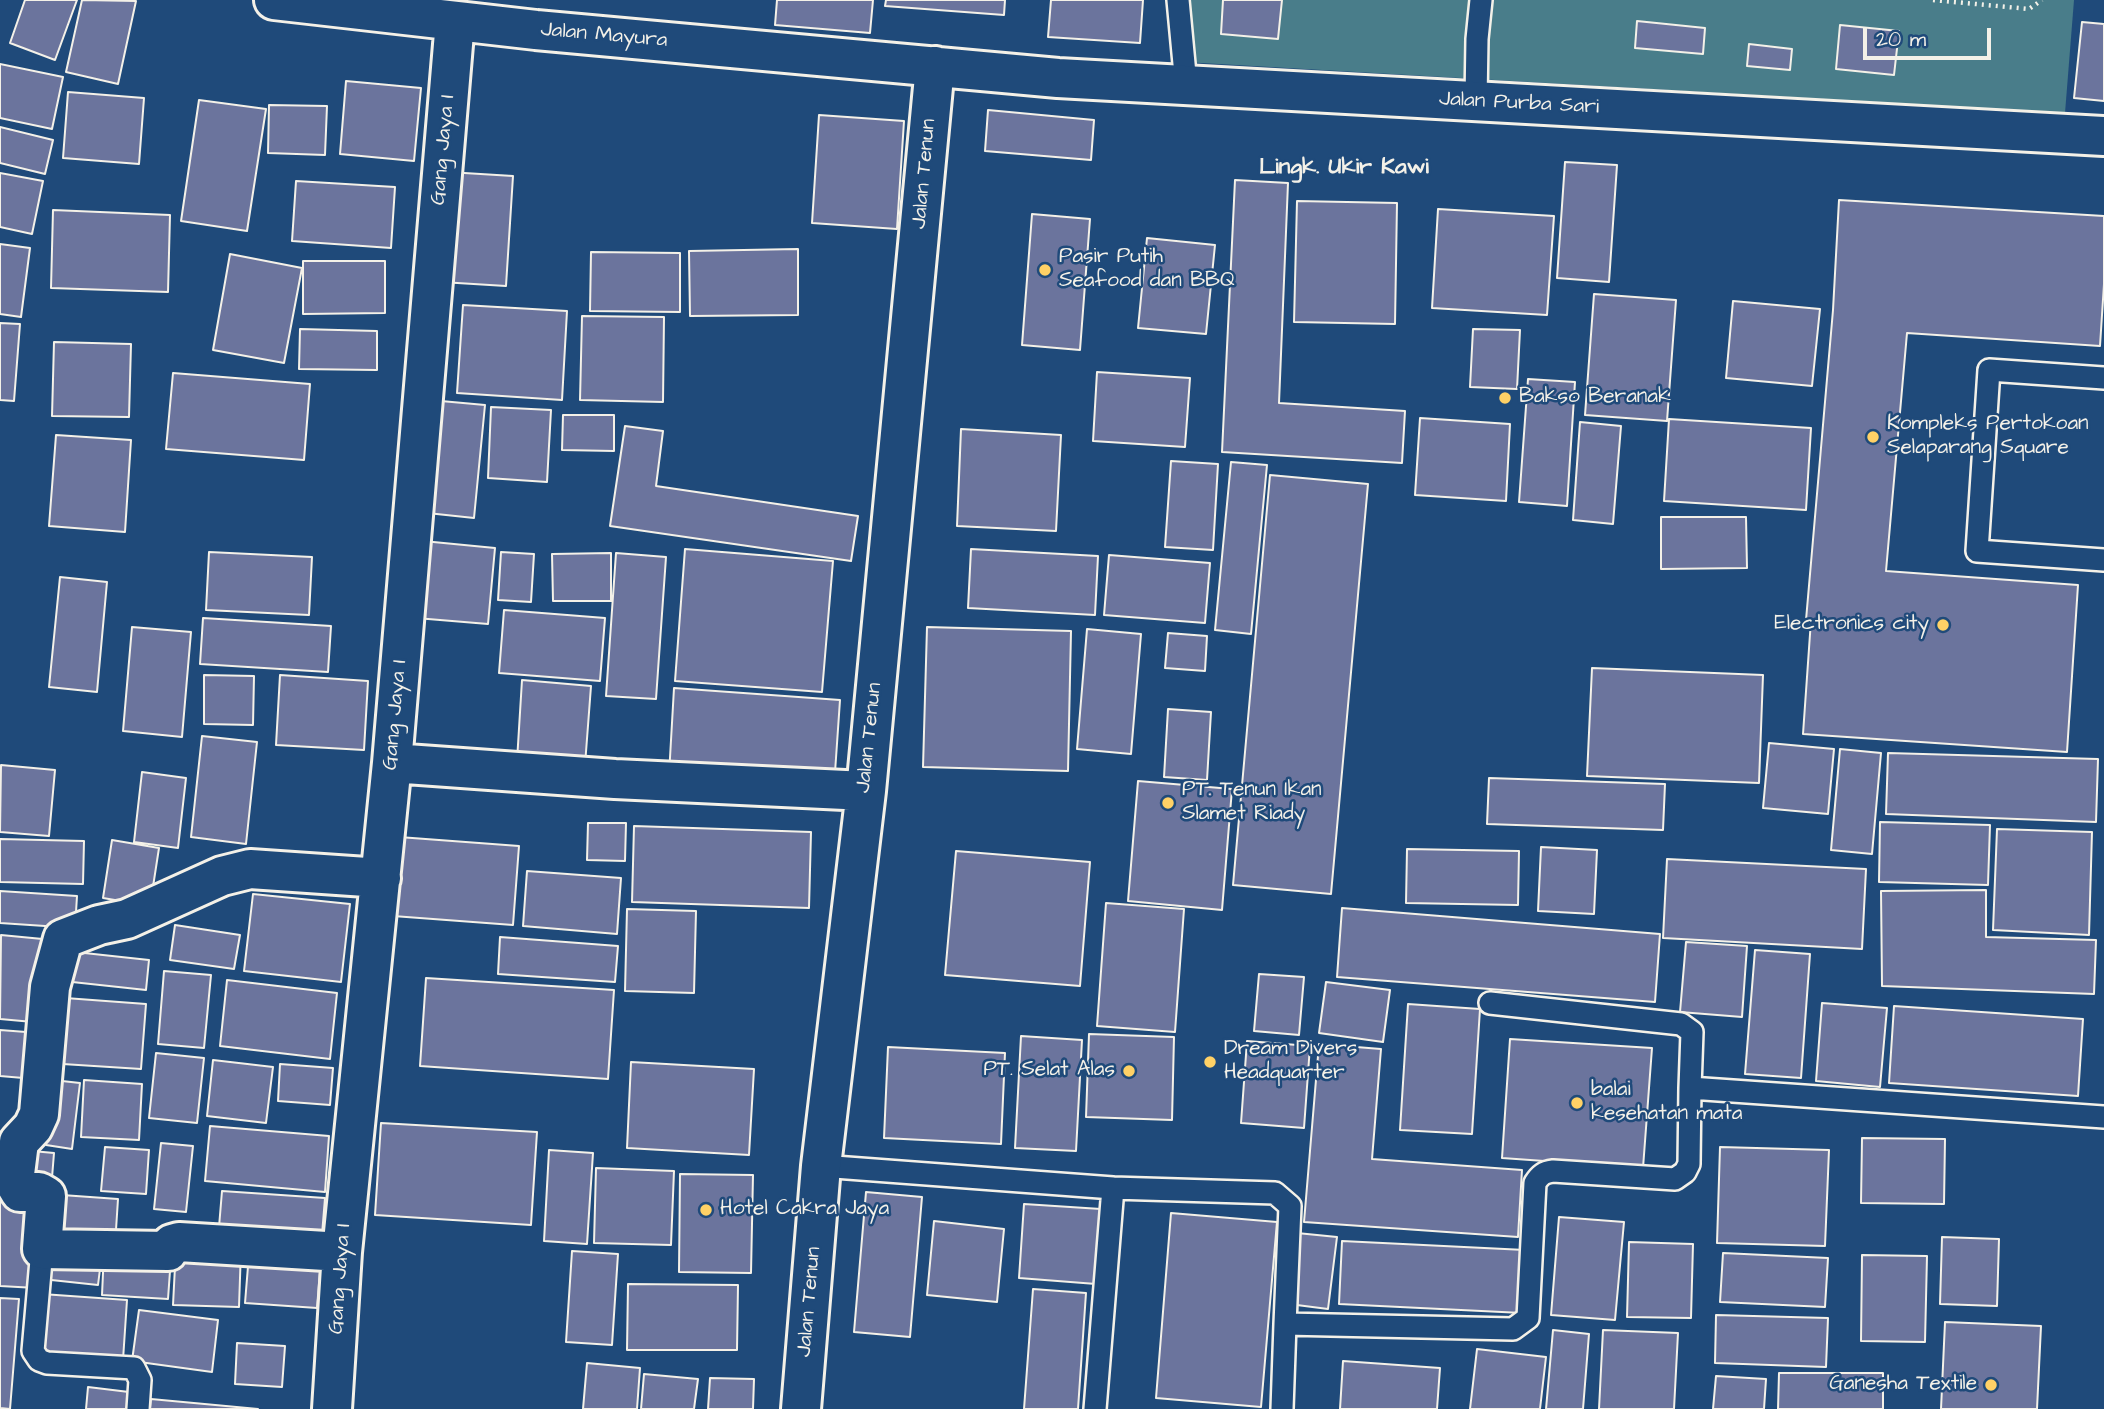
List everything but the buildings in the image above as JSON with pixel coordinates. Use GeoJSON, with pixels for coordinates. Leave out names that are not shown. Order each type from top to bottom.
{"type":"FeatureCollection","features":[{"type":"Feature","properties":{"kind":"street","name":"Jalan Mayura"},"geometry":{"type":"LineString","coordinates":[[274,0],[455,21],[536,15],[935,66]]}},
{"type":"Feature","properties":{"kind":"street","name":"Gang Jaya I"},"geometry":{"type":"LineString","coordinates":[[332,1409],[342,1252],[392,763],[455,21]]}},
{"type":"Feature","properties":{"kind":"street","name":"Jalan Purba Sari"},"geometry":{"type":"LineString","coordinates":[[935,66],[1058,78],[2104,136]]}},
{"type":"Feature","properties":{"kind":"street","name":"Jalan Tenun"},"geometry":{"type":"LineString","coordinates":[[801,1409],[821,1166],[866,791],[935,66]]}},
{"type":"Feature","properties":{"kind":"street"},"geometry":{"type":"LineString","coordinates":[[392,763],[615,779],[866,791]]}},
{"type":"Feature","properties":{"kind":"street"},"geometry":{"type":"LineString","coordinates":[[342,1252],[179,1242],[172,1244],[168,1251],[42,1249],[46,1196],[39,1192],[20,1192],[14,1182],[19,1142],[33,1127],[39,1114],[50,987],[63,939],[99,925],[127,919],[222,876],[250,869],[381,878]]}},
{"type":"Feature","properties":{"kind":"lane"},"geometry":{"type":"LineString","coordinates":[[1178,0],[1186,85]]}},
{"type":"Feature","properties":{"kind":"lane"},"geometry":{"type":"LineString","coordinates":[[1476,102],[1481,0]]}},
{"type":"Feature","properties":{"kind":"lane"},"geometry":{"type":"LineString","coordinates":[[2104,378],[1989,370],[1977,551],[2104,560]]}},
{"type":"Feature","properties":{"kind":"lane"},"geometry":{"type":"LineString","coordinates":[[1285,1324],[1513,1329],[1528,1318],[1535,1183],[1540,1176],[1553,1171],[1675,1179],[1685,1172],[1689,1164],[1692,1032],[1681,1024],[1490,1003]]}},
{"type":"Feature","properties":{"kind":"lane"},"geometry":{"type":"LineString","coordinates":[[1690,1088],[2104,1117]]}},
{"type":"Feature","properties":{"kind":"lane"},"geometry":{"type":"LineString","coordinates":[[821,1166],[1113,1188],[1275,1193],[1290,1206],[1282,1409]]}},
{"type":"Feature","properties":{"kind":"lane"},"geometry":{"type":"LineString","coordinates":[[1095,1409],[1113,1188]]}},
{"type":"Feature","properties":{"kind":"lane"},"geometry":{"type":"LineString","coordinates":[[42,1249],[33,1351],[35,1356],[47,1363],[134,1368],[140,1381],[138,1409]]}},
{"type":"Feature","properties":{"kind":"path"},"geometry":{"type":"LineString","coordinates":[[1933,0],[2029,9],[2042,0]]}},
{"type":"Feature","properties":{"kind":"green space"},"geometry":{"type":"Polygon","coordinates":[[[1189,0],[2074,0],[2065,113],[1184,62],[1189,0]]]}},
{"type":"Feature","properties":{"kind":"place","name":"Pasir Putih Seafood dan BBQ"},"geometry":{"type":"Point","coordinates":[1045,270]}},
{"type":"Feature","properties":{"kind":"place","name":"Bakso Beranak"},"geometry":{"type":"Point","coordinates":[1505,398]}},
{"type":"Feature","properties":{"kind":"place","name":"Kompleks Pertokoan Selaparang Square"},"geometry":{"type":"Point","coordinates":[1873,437]}},
{"type":"Feature","properties":{"kind":"place","name":"Electronics city"},"geometry":{"type":"Point","coordinates":[1943,625]}},
{"type":"Feature","properties":{"kind":"place","name":"PT. Tenun Ikan Slamet Riady"},"geometry":{"type":"Point","coordinates":[1168,803]}},
{"type":"Feature","properties":{"kind":"place","name":"Dream Divers Headquarter"},"geometry":{"type":"Point","coordinates":[1210,1062]}},
{"type":"Feature","properties":{"kind":"place","name":"PT. Selat Alas"},"geometry":{"type":"Point","coordinates":[1129,1071]}},
{"type":"Feature","properties":{"kind":"place","name":"balai kesehatan mata"},"geometry":{"type":"Point","coordinates":[1577,1103]}},
{"type":"Feature","properties":{"kind":"place","name":"Hotel Cakra Jaya"},"geometry":{"type":"Point","coordinates":[706,1210]}},
{"type":"Feature","properties":{"kind":"place","name":"Ganesha Textile"},"geometry":{"type":"Point","coordinates":[1991,1385]}},
{"type":"Feature","properties":{"kind":"district","name":"Lingk. Ukir Kawi"},"geometry":{"type":"Point","coordinates":[1344,168]}}]}
